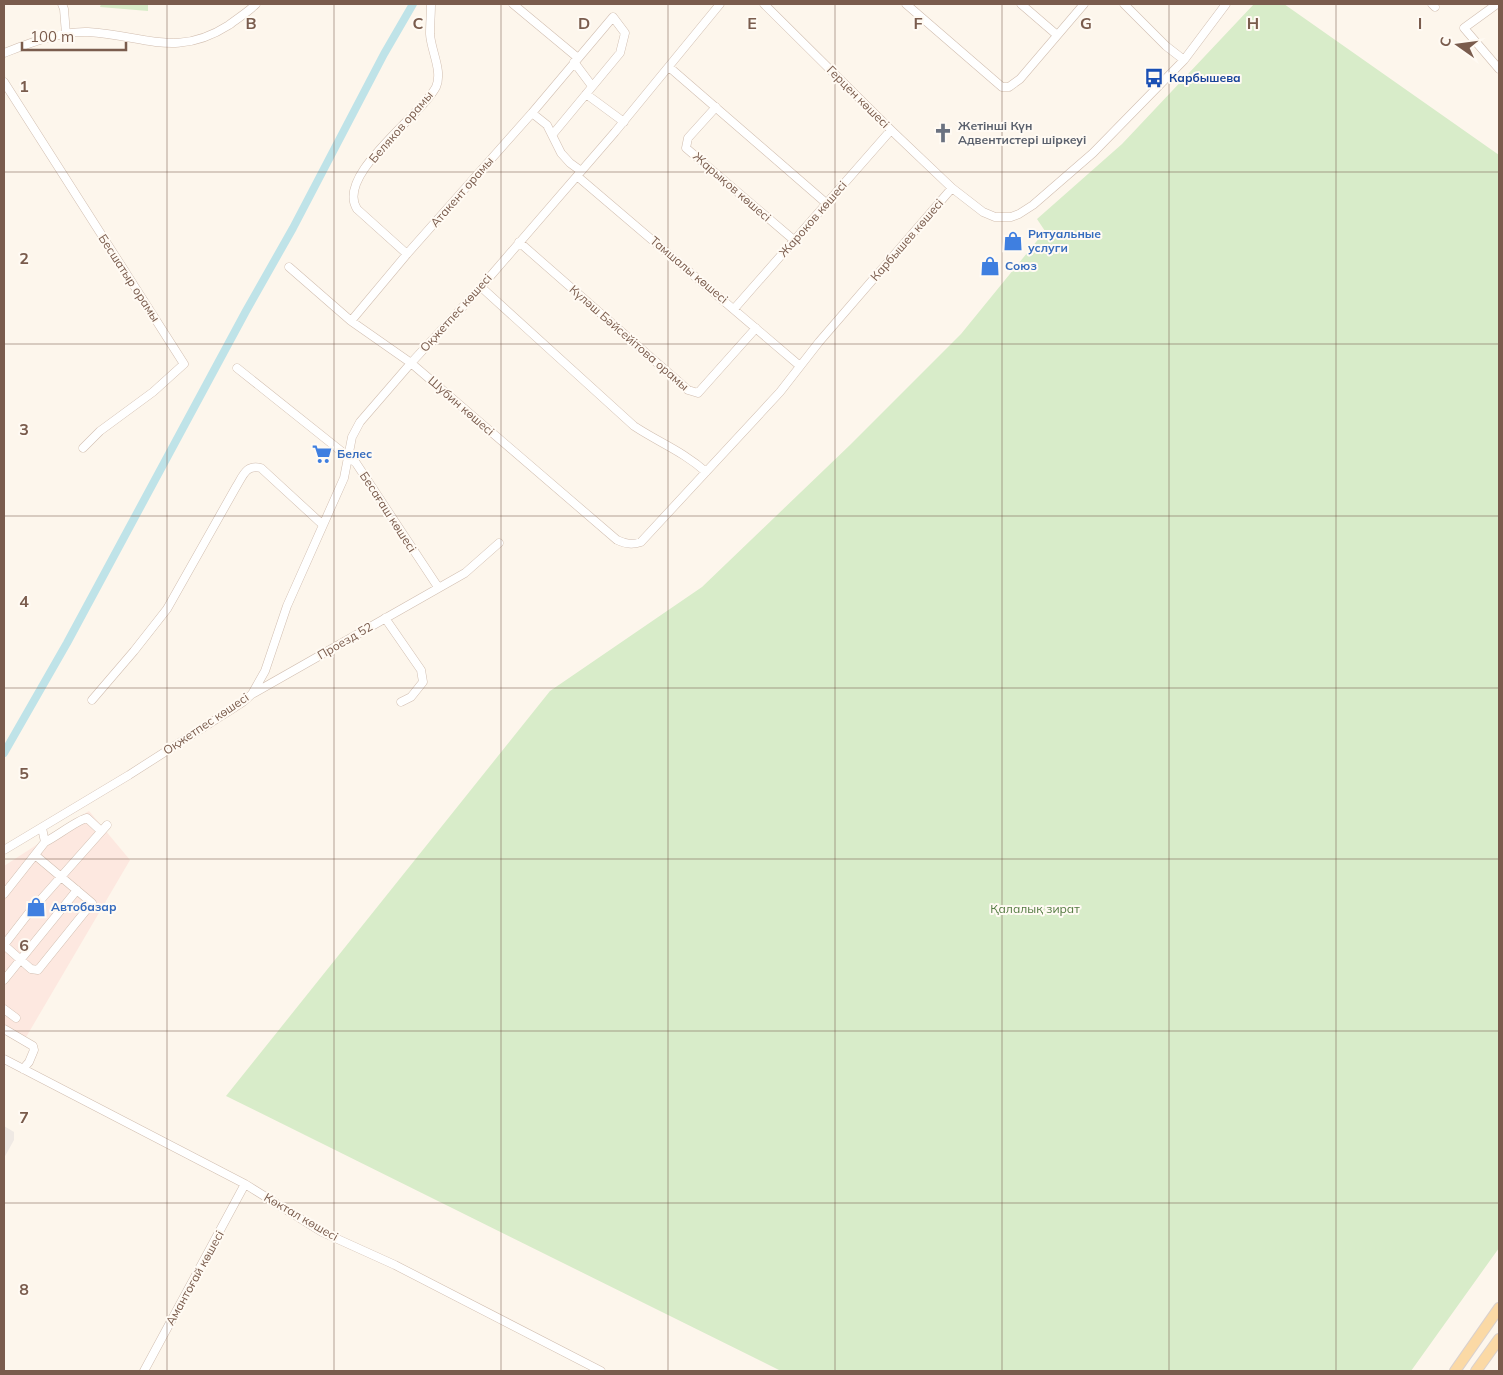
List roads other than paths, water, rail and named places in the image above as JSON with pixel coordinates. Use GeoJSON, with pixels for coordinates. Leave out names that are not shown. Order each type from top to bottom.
{"type":"FeatureCollection","features":[{"type":"Feature","properties":{"kind":"main road"},"geometry":{"type":"LineString","coordinates":[[1455,1371],[1499,1308]]}},
{"type":"Feature","properties":{"kind":"main road"},"geometry":{"type":"LineString","coordinates":[[1476,1371],[1499,1339]]}},
{"type":"Feature","properties":{"kind":"street"},"geometry":{"type":"LineString","coordinates":[[62,4],[66,34]]}},
{"type":"Feature","properties":{"kind":"street"},"geometry":{"type":"LineString","coordinates":[[4,53],[28,44],[66,34],[87,32],[179,44],[199,40],[217,32],[248,12],[256,4]]}},
{"type":"Feature","properties":{"kind":"street","name":"Беляков орамы"},"geometry":{"type":"LineString","coordinates":[[408,254],[357,209],[353,199],[354,189],[368,163],[379,149],[415,114],[435,87],[438,79],[430,36],[431,4]]}},
{"type":"Feature","properties":{"kind":"street"},"geometry":{"type":"LineString","coordinates":[[513,4],[576,60],[592,86],[553,134]]}},
{"type":"Feature","properties":{"kind":"street","name":"Оқжетпес көшесі"},"geometry":{"type":"LineString","coordinates":[[4,850],[130,775],[243,702],[252,694],[266,672],[287,606],[344,478],[352,437],[360,422],[481,287],[624,122],[720,4]]}},
{"type":"Feature","properties":{"kind":"street","name":"Герцен көшесі"},"geometry":{"type":"LineString","coordinates":[[764,4],[952,188]]}},
{"type":"Feature","properties":{"kind":"street"},"geometry":{"type":"LineString","coordinates":[[906,4],[1002,87],[1009,87],[1020,79],[1084,4]]}},
{"type":"Feature","properties":{"kind":"street"},"geometry":{"type":"LineString","coordinates":[[1021,4],[1057,35]]}},
{"type":"Feature","properties":{"kind":"street"},"geometry":{"type":"LineString","coordinates":[[1124,4],[1166,46],[1184,60]]}},
{"type":"Feature","properties":{"kind":"street","name":"Карбышев көшесі"},"geometry":{"type":"LineString","coordinates":[[632,545],[641,542],[780,392],[819,342],[952,188],[983,212],[995,217],[1011,217],[1033,205],[1093,153],[1184,60],[1226,4]]}},
{"type":"Feature","properties":{"kind":"street"},"geometry":{"type":"LineString","coordinates":[[1497,4],[1464,28],[1499,69]]}},
{"type":"Feature","properties":{"kind":"street","name":"Атакент орамы"},"geometry":{"type":"LineString","coordinates":[[351,321],[613,17],[624,33],[624,41],[620,54],[592,86]]}},
{"type":"Feature","properties":{"kind":"street"},"geometry":{"type":"LineString","coordinates":[[669,67],[826,203]]}},
{"type":"Feature","properties":{"kind":"street","name":"Бесшатыр орамы"},"geometry":{"type":"LineString","coordinates":[[4,82],[184,364],[153,392],[100,431],[83,448]]}},
{"type":"Feature","properties":{"kind":"street"},"geometry":{"type":"LineString","coordinates":[[586,94],[624,122]]}},
{"type":"Feature","properties":{"kind":"street","name":"Жарықов көшесі"},"geometry":{"type":"LineString","coordinates":[[716,107],[688,138],[686,148],[795,241]]}},
{"type":"Feature","properties":{"kind":"street","name":"Тамшалы көшесі"},"geometry":{"type":"LineString","coordinates":[[532,113],[547,125],[561,153],[579,174],[800,366]]}},
{"type":"Feature","properties":{"kind":"street","name":"Жароков көшесі"},"geometry":{"type":"LineString","coordinates":[[734,309],[891,130]]}},
{"type":"Feature","properties":{"kind":"street","name":"Күләш Бәйсейітова орамы"},"geometry":{"type":"LineString","coordinates":[[519,242],[688,390],[693,392],[698,393],[756,328]]}},
{"type":"Feature","properties":{"kind":"street","name":"Шубин көшесі"},"geometry":{"type":"LineString","coordinates":[[289,267],[351,321],[411,363],[618,540],[632,545]]}},
{"type":"Feature","properties":{"kind":"street"},"geometry":{"type":"LineString","coordinates":[[481,287],[634,426],[694,461],[706,472]]}},
{"type":"Feature","properties":{"kind":"street","name":"Бесағаш көшесі"},"geometry":{"type":"LineString","coordinates":[[237,368],[356,463],[438,587]]}},
{"type":"Feature","properties":{"kind":"street"},"geometry":{"type":"LineString","coordinates":[[92,700],[167,610],[248,468],[253,466],[261,468],[323,525]]}},
{"type":"Feature","properties":{"kind":"street","name":"Проезд 52"},"geometry":{"type":"LineString","coordinates":[[252,694],[465,573],[499,543]]}},
{"type":"Feature","properties":{"kind":"street"},"geometry":{"type":"LineString","coordinates":[[385,618],[421,670],[422,682],[411,697],[401,702]]}},
{"type":"Feature","properties":{"kind":"street"},"geometry":{"type":"LineString","coordinates":[[4,894],[45,842],[60,835],[82,819],[87,818],[101,831]]}},
{"type":"Feature","properties":{"kind":"street"},"geometry":{"type":"LineString","coordinates":[[35,855],[62,876],[92,903],[38,970],[31,968],[4,945],[28,914],[62,876],[101,831],[107,825]]}},
{"type":"Feature","properties":{"kind":"street"},"geometry":{"type":"LineString","coordinates":[[42,828],[45,842]]}},
{"type":"Feature","properties":{"kind":"street"},"geometry":{"type":"LineString","coordinates":[[4,980],[78,890]]}},
{"type":"Feature","properties":{"kind":"street"},"geometry":{"type":"LineString","coordinates":[[4,1009],[16,1018]]}},
{"type":"Feature","properties":{"kind":"street"},"geometry":{"type":"LineString","coordinates":[[4,1029],[33,1046],[34,1050],[29,1062],[22,1069]]}},
{"type":"Feature","properties":{"kind":"street","name":"Көктал көшесі"},"geometry":{"type":"LineString","coordinates":[[4,1059],[245,1184],[322,1232],[394,1265],[601,1371]]}},
{"type":"Feature","properties":{"kind":"street","name":"Амантоғай көшесі"},"geometry":{"type":"LineString","coordinates":[[144,1371],[245,1184]]}},
{"type":"Feature","properties":{"kind":"waterway"},"geometry":{"type":"LineString","coordinates":[[4,753],[67,643],[246,311],[293,228],[384,54],[413,4]]}},
{"type":"Feature","properties":{"kind":"place","name":"Карбышева"},"geometry":{"type":"Point","coordinates":[1154,78]}},
{"type":"Feature","properties":{"kind":"place","name":"Жетінші Күн Адвентистері шіркеуі"},"geometry":{"type":"Point","coordinates":[943,133]}},
{"type":"Feature","properties":{"kind":"place","name":"Ритуальные услуги"},"geometry":{"type":"Point","coordinates":[1013,241]}},
{"type":"Feature","properties":{"kind":"place","name":"Союз"},"geometry":{"type":"Point","coordinates":[990,266]}},
{"type":"Feature","properties":{"kind":"place","name":"Белес"},"geometry":{"type":"Point","coordinates":[322,454]}},
{"type":"Feature","properties":{"kind":"place","name":"Автобазар"},"geometry":{"type":"Point","coordinates":[36,907]}},
{"type":"Feature","properties":{"kind":"park label","name":"Қалалық зират"},"geometry":{"type":"Point","coordinates":[1035,909]}}]}
